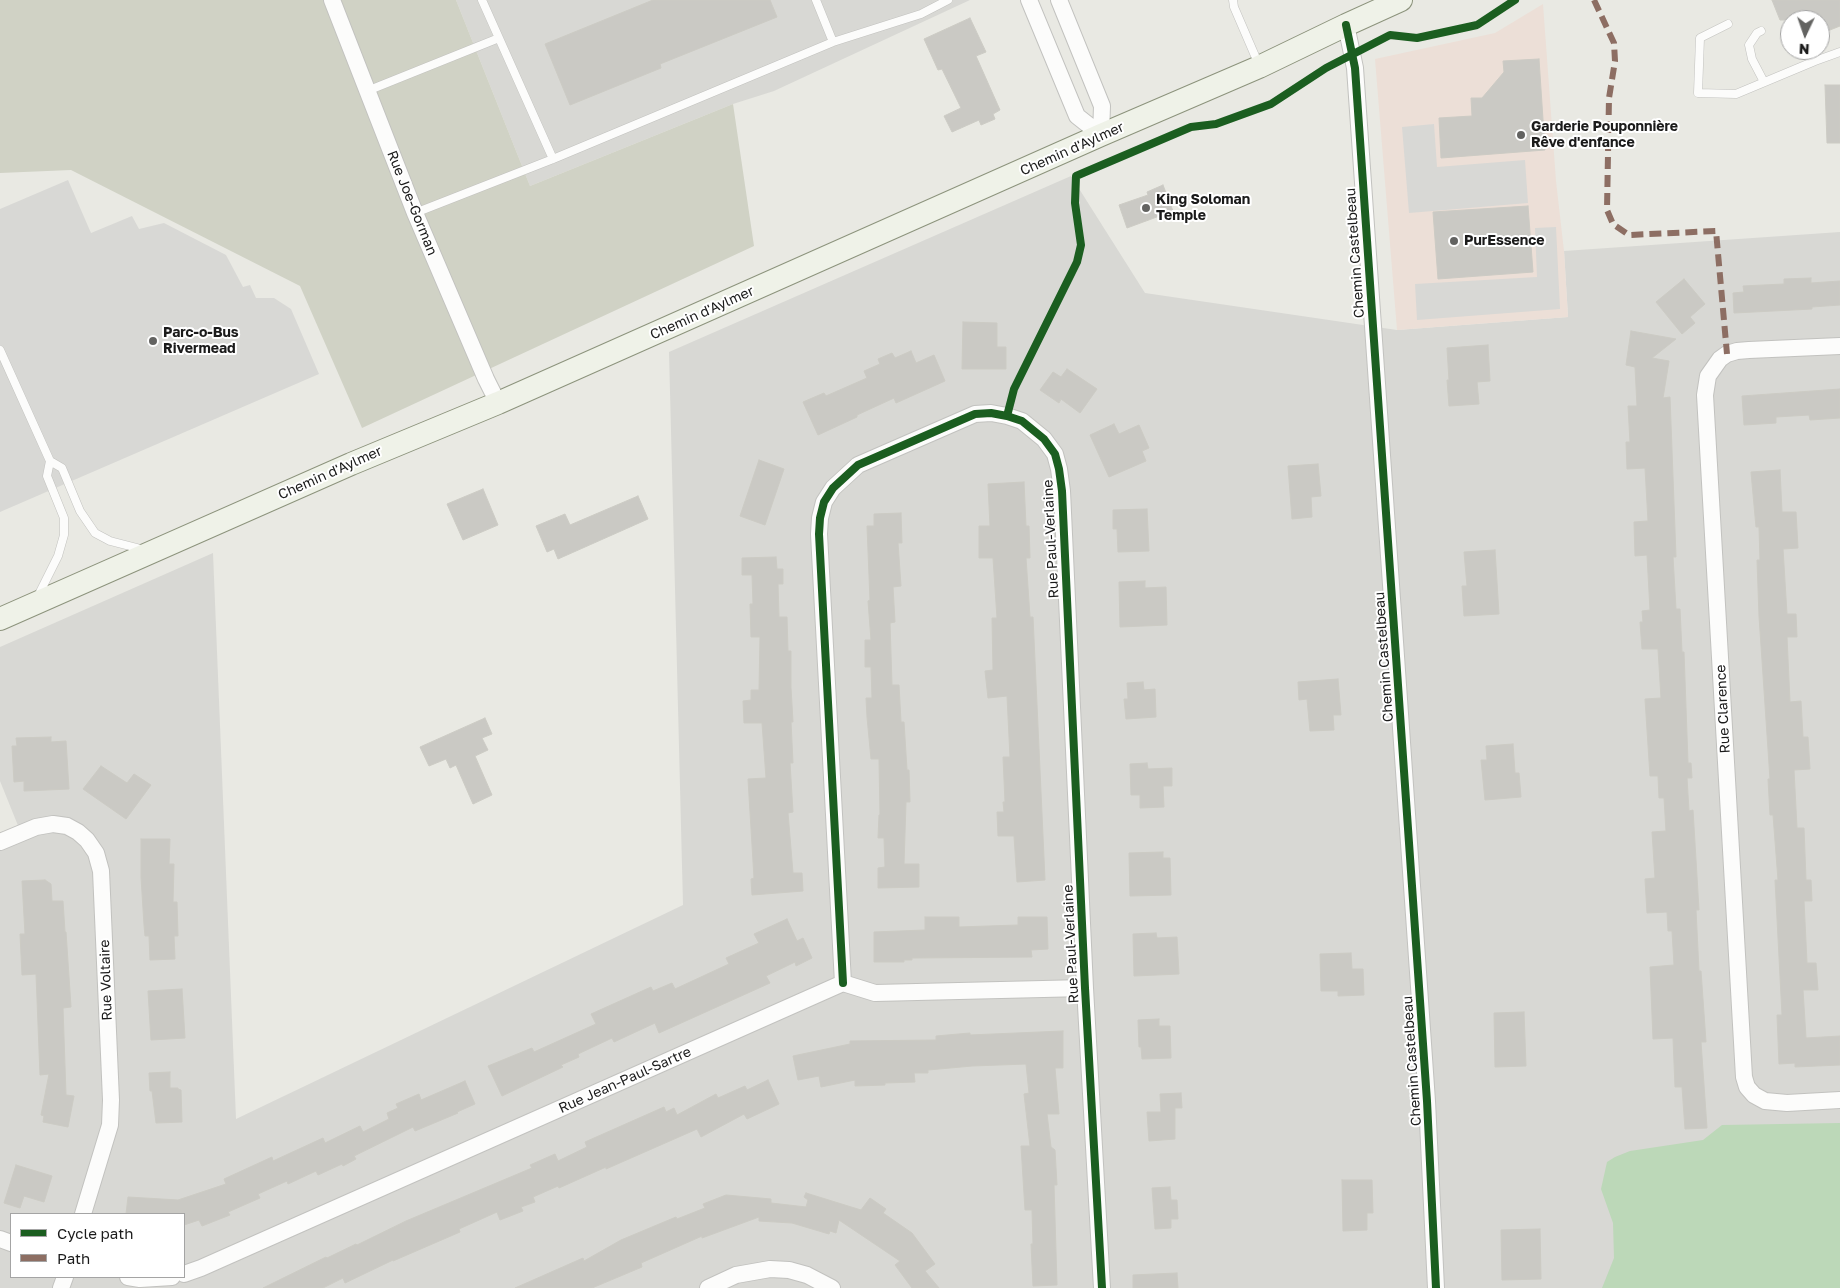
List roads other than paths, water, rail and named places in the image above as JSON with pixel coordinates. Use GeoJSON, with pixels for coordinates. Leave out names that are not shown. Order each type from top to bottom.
{"type":"FeatureCollection","features":[{"type":"Feature","properties":{"kind":"main road","name":"Chemin d'Aylmer"},"geometry":{"type":"LineString","coordinates":[[0,619],[357,461],[498,403],[1101,135],[1259,67],[1401,0]]}},
{"type":"Feature","properties":{"kind":"street","name":"Rue Joe-Gorman"},"geometry":{"type":"LineString","coordinates":[[332,0],[415,214],[498,403]]}},
{"type":"Feature","properties":{"kind":"street"},"geometry":{"type":"LineString","coordinates":[[1029,0],[1077,116],[1101,135]]}},
{"type":"Feature","properties":{"kind":"street"},"geometry":{"type":"LineString","coordinates":[[1059,0],[1102,106],[1101,135]]}},
{"type":"Feature","properties":{"kind":"street","name":"Chemin Castelbeau"},"geometry":{"type":"LineString","coordinates":[[1346,25],[1356,78],[1427,1091],[1436,1288]]}},
{"type":"Feature","properties":{"kind":"street","name":"Rue Clarence"},"geometry":{"type":"LineString","coordinates":[[1840,346],[1737,351],[1720,359],[1712,368],[1708,376],[1705,395],[1744,1077],[1747,1087],[1754,1095],[1765,1101],[1787,1103],[1840,1100]]}},
{"type":"Feature","properties":{"kind":"street","name":"Rue Paul-Verlaine"},"geometry":{"type":"LineString","coordinates":[[843,982],[818,534],[824,502],[833,488],[858,465],[975,414],[991,413],[1022,422],[1044,438],[1054,454],[1059,469],[1063,511],[1085,988],[1102,1288]]}},
{"type":"Feature","properties":{"kind":"street","name":"Rue Voltaire"},"geometry":{"type":"LineString","coordinates":[[0,842],[36,826],[53,824],[67,826],[87,840],[96,853],[101,871],[111,1100],[110,1125],[83,1213]]}},
{"type":"Feature","properties":{"kind":"street"},"geometry":{"type":"LineString","coordinates":[[843,982],[876,994],[1085,988]]}},
{"type":"Feature","properties":{"kind":"street","name":"Rue Jean-Paul-Sartre"},"geometry":{"type":"LineString","coordinates":[[185,1274],[843,982]]}},
{"type":"Feature","properties":{"kind":"street"},"geometry":{"type":"LineString","coordinates":[[708,1288],[736,1275],[770,1268],[789,1270],[807,1275],[832,1288]]}},
{"type":"Feature","properties":{"kind":"lane"},"geometry":{"type":"LineString","coordinates":[[482,0],[554,159]]}},
{"type":"Feature","properties":{"kind":"lane"},"geometry":{"type":"LineString","coordinates":[[816,0],[833,42]]}},
{"type":"Feature","properties":{"kind":"lane"},"geometry":{"type":"LineString","coordinates":[[415,214],[554,159],[833,42],[921,14],[948,0]]}},
{"type":"Feature","properties":{"kind":"lane"},"geometry":{"type":"LineString","coordinates":[[1233,0],[1234,7],[1259,67]]}},
{"type":"Feature","properties":{"kind":"lane"},"geometry":{"type":"LineString","coordinates":[[1728,24],[1700,38],[1698,93],[1736,94],[1840,52]]}},
{"type":"Feature","properties":{"kind":"lane"},"geometry":{"type":"LineString","coordinates":[[1761,31],[1757,33],[1749,45],[1752,59],[1764,82]]}},
{"type":"Feature","properties":{"kind":"lane"},"geometry":{"type":"LineString","coordinates":[[367,91],[499,38]]}},
{"type":"Feature","properties":{"kind":"lane"},"geometry":{"type":"LineString","coordinates":[[0,350],[50,461],[48,476],[64,518],[64,535],[58,556],[34,604]]}},
{"type":"Feature","properties":{"kind":"lane"},"geometry":{"type":"LineString","coordinates":[[50,461],[62,468],[80,511],[94,533],[110,540],[152,552]]}},
{"type":"Feature","properties":{"kind":"place","name":"Garderie Pouponnière Rêve d'enfance"},"geometry":{"type":"Point","coordinates":[1521,135]}},
{"type":"Feature","properties":{"kind":"place","name":"King Soloman Temple"},"geometry":{"type":"Point","coordinates":[1146,208]}},
{"type":"Feature","properties":{"kind":"place","name":"PurEssence"},"geometry":{"type":"Point","coordinates":[1454,241]}},
{"type":"Feature","properties":{"kind":"place","name":"Parc-o-Bus Rivermead"},"geometry":{"type":"Point","coordinates":[153,341]}}]}
